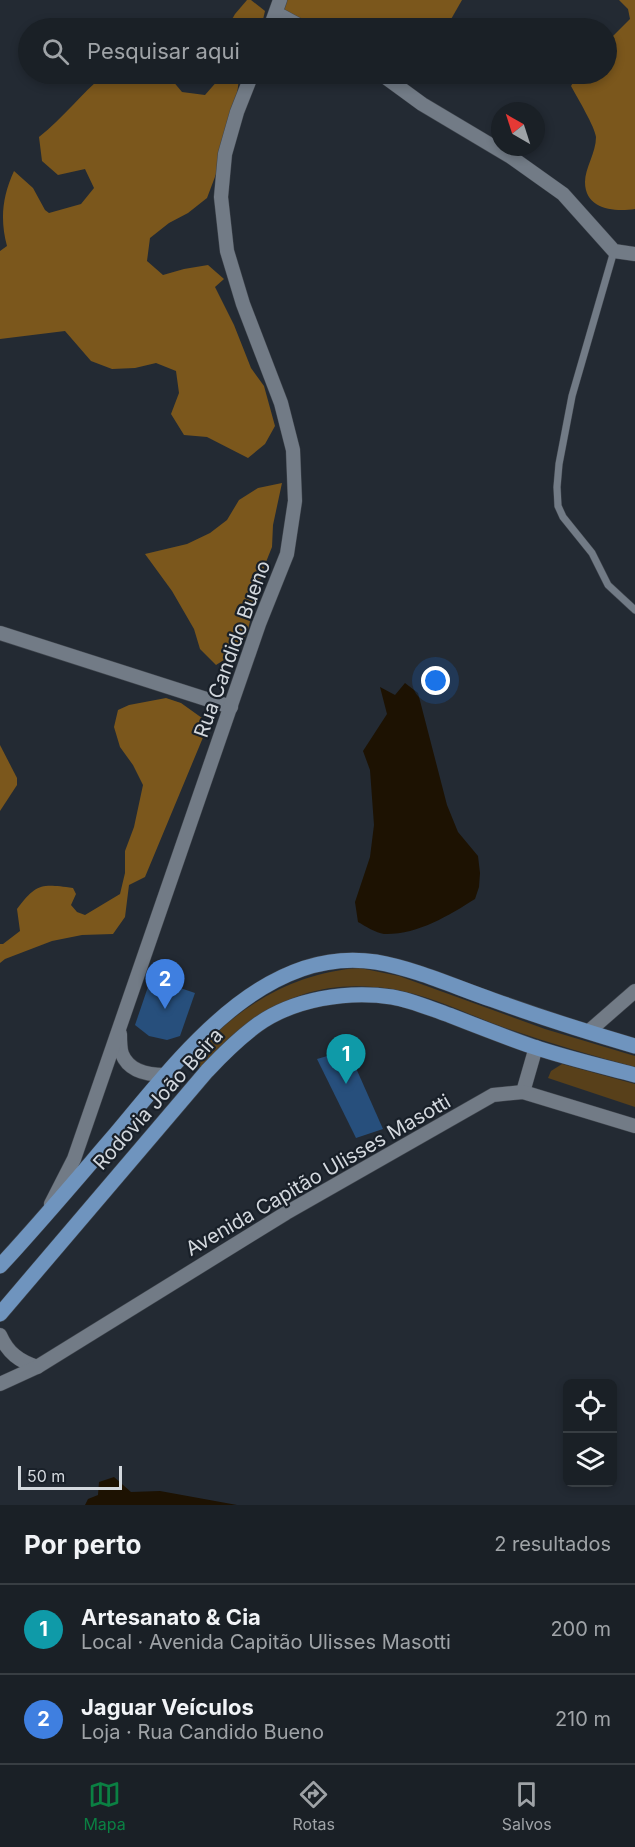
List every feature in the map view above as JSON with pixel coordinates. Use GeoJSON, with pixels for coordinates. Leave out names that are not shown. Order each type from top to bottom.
{"type":"FeatureCollection","features":[{"type":"Feature","properties":{"kind":"main road","name":"Rodovia João Beira"},"geometry":{"type":"LineString","coordinates":[[0,1266],[41,1222],[165,1075],[210,1026],[258,991],[304,969],[349,960],[404,968],[545,1019],[635,1046]]}},
{"type":"Feature","properties":{"kind":"main road","name":"Rodovia João Beira"},"geometry":{"type":"LineString","coordinates":[[0,1314],[230,1046],[258,1024],[282,1011],[312,1001],[335,997],[367,995],[393,997],[536,1047],[635,1074]]}},
{"type":"Feature","properties":{"kind":"street"},"geometry":{"type":"LineString","coordinates":[[278,6],[292,18]]}},
{"type":"Feature","properties":{"kind":"street","name":"Rua Candido Bueno"},"geometry":{"type":"LineString","coordinates":[[41,1222],[74,1159],[259,624],[286,554],[295,501],[293,450],[281,403],[243,304],[227,251],[220,197],[225,153],[248,84]]}},
{"type":"Feature","properties":{"kind":"street"},"geometry":{"type":"LineString","coordinates":[[395,84],[422,104],[511,157],[563,194],[614,251],[635,255]]}},
{"type":"Feature","properties":{"kind":"street"},"geometry":{"type":"LineString","coordinates":[[0,633],[231,707]]}},
{"type":"Feature","properties":{"kind":"street"},"geometry":{"type":"LineString","coordinates":[[588,1032],[635,992]]}},
{"type":"Feature","properties":{"kind":"street"},"geometry":{"type":"LineString","coordinates":[[119,1032],[123,1055],[133,1067],[148,1075],[165,1075]]}},
{"type":"Feature","properties":{"kind":"street"},"geometry":{"type":"LineString","coordinates":[[523,1092],[536,1047]]}},
{"type":"Feature","properties":{"kind":"street","name":"Avenida Capitão Ulisses Masotti"},"geometry":{"type":"LineString","coordinates":[[0,1384],[38,1367],[286,1213],[493,1095],[523,1092],[635,1126]]}},
{"type":"Feature","properties":{"kind":"street"},"geometry":{"type":"LineString","coordinates":[[0,1335],[10,1353],[24,1363],[38,1367]]}},
{"type":"Feature","properties":{"kind":"lane"},"geometry":{"type":"LineString","coordinates":[[614,251],[572,396],[556,487],[558,506],[563,517],[592,553],[608,585],[635,610]]}},
{"type":"Feature","properties":{"kind":"shaded area"},"geometry":{"type":"Polygon","coordinates":[[[247,0],[251,0],[265,11],[263,18],[233,18],[247,0]]]}},
{"type":"Feature","properties":{"kind":"shaded area"},"geometry":{"type":"Polygon","coordinates":[[[280,0],[462,0],[452,18],[285,18],[276,13],[280,0]]]}},
{"type":"Feature","properties":{"kind":"shaded area"},"geometry":{"type":"Polygon","coordinates":[[[619,0],[635,0],[635,209],[619,210],[596,204],[586,191],[585,177],[596,137],[571,86],[572,84],[617,84],[617,32],[630,19],[628,9],[619,0]]]}},
{"type":"Feature","properties":{"kind":"shaded area"},"geometry":{"type":"Polygon","coordinates":[[[94,84],[175,84],[182,92],[205,95],[215,84],[238,84],[224,153],[207,198],[150,238],[147,261],[163,275],[208,265],[224,279],[215,287],[234,325],[251,368],[264,386],[275,426],[265,444],[248,458],[207,437],[184,435],[171,414],[179,393],[176,371],[156,363],[135,368],[112,369],[91,361],[65,331],[0,339],[0,251],[7,246],[3,227],[3,208],[10,181],[14,171],[33,188],[49,213],[81,204],[94,188],[85,169],[58,175],[42,161],[39,137],[94,84]]]}},
{"type":"Feature","properties":{"kind":"shaded area"},"geometry":{"type":"Polygon","coordinates":[[[282,483],[273,525],[272,547],[264,567],[247,633],[235,653],[216,665],[200,649],[194,629],[172,591],[145,554],[187,544],[210,533],[227,520],[239,500],[258,488],[282,483]]]}},
{"type":"Feature","properties":{"kind":"shaded area"},"geometry":{"type":"Polygon","coordinates":[[[405,683],[418,693],[447,805],[458,832],[478,856],[479,887],[475,899],[443,918],[420,928],[384,934],[358,922],[355,902],[370,857],[374,825],[370,770],[363,751],[387,714],[380,687],[395,695],[405,683]]]}},
{"type":"Feature","properties":{"kind":"shaded area"},"geometry":{"type":"Polygon","coordinates":[[[166,698],[181,703],[209,723],[145,877],[129,885],[125,917],[113,934],[82,935],[52,941],[0,963],[0,944],[20,931],[17,909],[30,894],[40,887],[73,888],[76,894],[71,905],[77,912],[85,915],[120,894],[125,873],[125,851],[134,827],[143,785],[133,765],[120,747],[114,727],[118,710],[129,705],[166,698]]]}},
{"type":"Feature","properties":{"kind":"shaded area"},"geometry":{"type":"Polygon","coordinates":[[[0,745],[17,778],[17,785],[0,811],[0,745]]]}},
{"type":"Feature","properties":{"kind":"shaded area"},"geometry":{"type":"Polygon","coordinates":[[[360,968],[399,976],[545,1029],[635,1056],[635,1067],[500,1026],[420,995],[362,986],[334,987],[285,1001],[263,1013],[242,1029],[201,1069],[190,1060],[226,1025],[266,996],[311,977],[360,968]]]}},
{"type":"Feature","properties":{"kind":"shaded area"},"geometry":{"type":"Polygon","coordinates":[[[562,1064],[635,1084],[635,1107],[548,1078],[551,1071],[562,1064]]]}},
{"type":"Feature","properties":{"kind":"shaded area"},"geometry":{"type":"Polygon","coordinates":[[[114,1477],[131,1492],[160,1491],[237,1505],[85,1505],[88,1499],[98,1495],[99,1482],[114,1477]]]}},
{"type":"Feature","properties":{"kind":"building"},"geometry":{"type":"Polygon","coordinates":[[[151,978],[195,993],[180,1036],[167,1040],[149,1036],[135,1025],[151,978]]]}},
{"type":"Feature","properties":{"kind":"building"},"geometry":{"type":"Polygon","coordinates":[[[348,1050],[383,1129],[356,1138],[317,1059],[348,1050]]]}},
{"type":"Feature","properties":{"kind":"place","name":"Jaguar Veículos"},"geometry":{"type":"Point","coordinates":[165,1009]}},
{"type":"Feature","properties":{"kind":"place","name":"Artesanato & Cia"},"geometry":{"type":"Point","coordinates":[346,1084]}}]}
